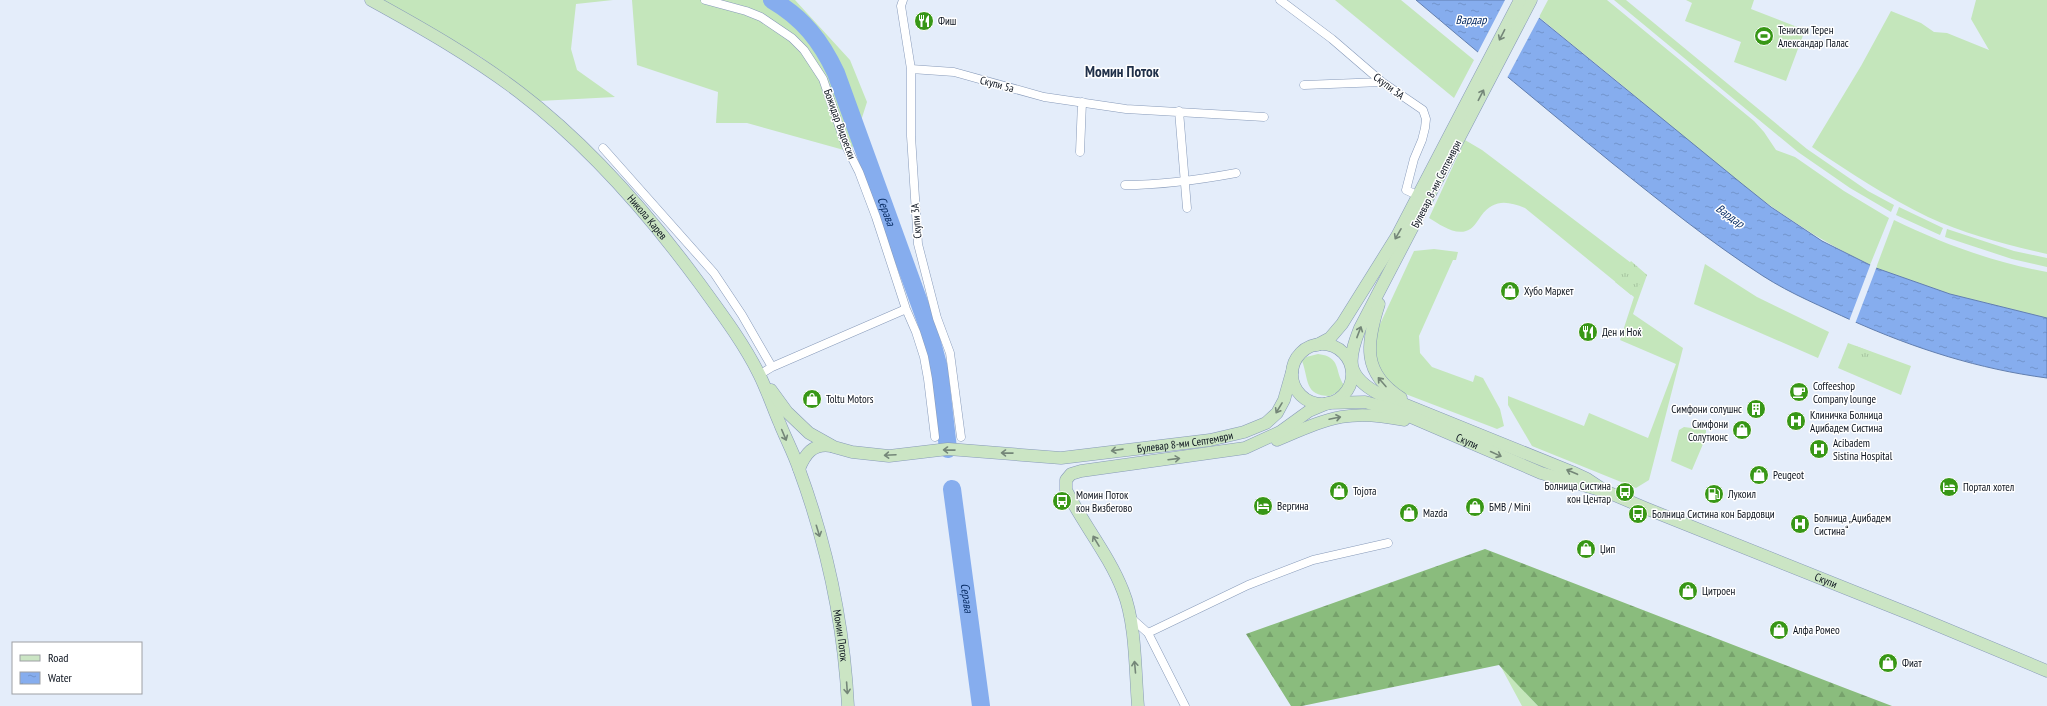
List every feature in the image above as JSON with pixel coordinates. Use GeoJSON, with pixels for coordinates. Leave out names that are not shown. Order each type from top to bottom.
{"type":"FeatureCollection","features":[{"type":"Feature","properties":{"kind":"street","name":"Никола Карев"},"geometry":{"type":"LineString","coordinates":[[364,0],[398,15]]}},
{"type":"Feature","properties":{"kind":"street","name":"Никола Карев"},"geometry":{"type":"LineString","coordinates":[[371,0],[468,56],[520,93],[550,117],[608,171],[676,252],[736,334],[759,375],[799,469],[807,495]]}},
{"type":"Feature","properties":{"kind":"street","name":"Божидар Видоески"},"geometry":{"type":"LineString","coordinates":[[705,0],[746,11],[761,17],[792,38],[814,64],[830,94],[846,146],[859,172],[876,217],[906,309],[916,332],[924,357],[935,437]]}},
{"type":"Feature","properties":{"kind":"street","name":"Скупи 3А"},"geometry":{"type":"LineString","coordinates":[[903,0],[901,6],[911,69],[911,136],[918,244],[937,318],[950,352],[961,437]]}},
{"type":"Feature","properties":{"kind":"street","name":"Скупи 3А"},"geometry":{"type":"LineString","coordinates":[[1280,0],[1332,39],[1382,82],[1423,110],[1426,119],[1422,140],[1414,159],[1406,190],[1419,196]]}},
{"type":"Feature","properties":{"kind":"street","name":"Булевар 8-ми Септември"},"geometry":{"type":"LineString","coordinates":[[1352,370],[1353,352],[1357,336],[1387,279],[1520,0]]}},
{"type":"Feature","properties":{"kind":"street","name":"Булевар 8-ми Септември"},"geometry":{"type":"LineString","coordinates":[[1317,345],[1330,338],[1342,324],[1397,236],[1531,0]]}},
{"type":"Feature","properties":{"kind":"street","name":"Скупи 5а"},"geometry":{"type":"LineString","coordinates":[[911,69],[954,72],[1044,97],[1126,110],[1179,111],[1264,117]]}},
{"type":"Feature","properties":{"kind":"street"},"geometry":{"type":"LineString","coordinates":[[1304,85],[1382,82]]}},
{"type":"Feature","properties":{"kind":"street"},"geometry":{"type":"LineString","coordinates":[[1080,152],[1082,102]]}},
{"type":"Feature","properties":{"kind":"street"},"geometry":{"type":"LineString","coordinates":[[1179,111],[1187,208]]}},
{"type":"Feature","properties":{"kind":"street"},"geometry":{"type":"LineString","coordinates":[[604,148],[714,273],[742,315],[772,367]]}},
{"type":"Feature","properties":{"kind":"street"},"geometry":{"type":"LineString","coordinates":[[1125,185],[1184,183],[1236,173]]}},
{"type":"Feature","properties":{"kind":"street"},"geometry":{"type":"LineString","coordinates":[[1387,279],[1370,336],[1372,366],[1376,375],[1384,385],[1424,412]]}},
{"type":"Feature","properties":{"kind":"street"},"geometry":{"type":"LineString","coordinates":[[834,447],[816,438],[804,429],[787,412],[759,375],[772,367],[906,309]]}},
{"type":"Feature","properties":{"kind":"street"},"geometry":{"type":"LineString","coordinates":[[1317,345],[1327,345],[1338,350],[1347,360],[1352,370],[1352,380],[1349,390],[1337,400],[1328,403],[1316,402],[1303,395],[1296,386],[1292,372],[1294,362],[1300,354],[1307,348],[1317,345]]}},
{"type":"Feature","properties":{"kind":"street","name":"Скупи"},"geometry":{"type":"LineString","coordinates":[[1352,370],[1360,381],[1371,389],[1572,472],[1587,479],[1605,491]]}},
{"type":"Feature","properties":{"kind":"street","name":"Булевар 8-ми Септември"},"geometry":{"type":"LineString","coordinates":[[834,447],[864,454],[884,456],[928,450],[970,451],[1043,457],[1078,456],[1210,440],[1244,432],[1266,422],[1276,413],[1284,400],[1292,372]]}},
{"type":"Feature","properties":{"kind":"street","name":"Скупи"},"geometry":{"type":"LineString","coordinates":[[1328,403],[1348,401],[1371,403],[1397,411],[1541,473],[1584,487],[1605,491],[2047,671]]}},
{"type":"Feature","properties":{"kind":"street","name":"Булевар 8-ми Септември"},"geometry":{"type":"LineString","coordinates":[[1130,617],[1124,591],[1116,575],[1066,490],[1067,476],[1081,470],[1245,448],[1280,432],[1309,411],[1328,403]]}},
{"type":"Feature","properties":{"kind":"street"},"geometry":{"type":"LineString","coordinates":[[1245,448],[1271,443],[1328,419],[1352,415],[1387,416],[1448,433]]}},
{"type":"Feature","properties":{"kind":"street"},"geometry":{"type":"LineString","coordinates":[[799,469],[805,456],[812,449],[820,445],[834,447]]}},
{"type":"Feature","properties":{"kind":"street","name":"Момин Поток"},"geometry":{"type":"LineString","coordinates":[[807,495],[828,566],[841,632],[848,706]]}},
{"type":"Feature","properties":{"kind":"street"},"geometry":{"type":"LineString","coordinates":[[1148,633],[1248,585],[1305,563],[1388,543]]}},
{"type":"Feature","properties":{"kind":"street"},"geometry":{"type":"LineString","coordinates":[[1130,617],[1148,633],[1185,706]]}},
{"type":"Feature","properties":{"kind":"street"},"geometry":{"type":"LineString","coordinates":[[1130,617],[1138,706]]}},
{"type":"Feature","properties":{"kind":"green space"},"geometry":{"type":"Polygon","coordinates":[[[383,0],[613,0],[576,4],[571,49],[577,70],[615,97],[539,101],[481,57],[383,0]]]}},
{"type":"Feature","properties":{"kind":"green space"},"geometry":{"type":"Polygon","coordinates":[[[632,0],[795,0],[850,60],[867,102],[851,152],[747,123],[716,123],[718,92],[637,65],[632,0]]]}},
{"type":"Feature","properties":{"kind":"green space"},"geometry":{"type":"Polygon","coordinates":[[[1335,0],[1401,0],[1474,60],[1454,98],[1335,0]]]}},
{"type":"Feature","properties":{"kind":"green space"},"geometry":{"type":"Polygon","coordinates":[[[1548,0],[1607,0],[1754,121],[1764,132],[1776,150],[1795,157],[1844,191],[1889,218],[1870,265],[1808,231],[1779,212],[1696,148],[1539,17],[1548,0]]]}},
{"type":"Feature","properties":{"kind":"green space"},"geometry":{"type":"Polygon","coordinates":[[[1614,0],[1626,0],[1807,149],[1868,191],[1894,205],[1891,212],[1850,188],[1798,152],[1614,0]]]}},
{"type":"Feature","properties":{"kind":"green space","name":"Тениски Терен Александар Палас"},"geometry":{"type":"Polygon","coordinates":[[[1686,0],[1754,0],[1751,9],[1805,30],[1786,81],[1734,62],[1741,42],[1685,21],[1692,3],[1686,0]]]}},
{"type":"Feature","properties":{"kind":"green space"},"geometry":{"type":"Polygon","coordinates":[[[1976,0],[2047,0],[2047,254],[2017,247],[1957,229],[1928,217],[1869,184],[1812,147],[1861,66],[1891,11],[1921,23],[1934,32],[1947,33],[1989,50],[1971,19],[1976,0]]]}},
{"type":"Feature","properties":{"kind":"green space"},"geometry":{"type":"Polygon","coordinates":[[[1465,140],[1482,150],[1647,275],[1633,314],[1683,348],[1649,480],[1636,488],[1532,446],[1508,405],[1508,396],[1584,426],[1589,413],[1648,438],[1676,364],[1620,340],[1634,297],[1525,208],[1507,203],[1496,204],[1486,210],[1471,229],[1461,232],[1447,228],[1429,218],[1465,140]]]}},
{"type":"Feature","properties":{"kind":"green space"},"geometry":{"type":"Polygon","coordinates":[[[1899,207],[1943,228],[1940,235],[1896,215],[1899,207]]]}},
{"type":"Feature","properties":{"kind":"green space"},"geometry":{"type":"Polygon","coordinates":[[[1894,220],[1931,237],[1969,251],[2007,263],[2047,272],[2047,318],[1950,294],[1876,268],[1894,220]]]}},
{"type":"Feature","properties":{"kind":"green space"},"geometry":{"type":"Polygon","coordinates":[[[1947,229],[2014,251],[2047,258],[2047,267],[2012,259],[1945,237],[1947,229]]]}},
{"type":"Feature","properties":{"kind":"green space"},"geometry":{"type":"Polygon","coordinates":[[[1434,249],[1458,252],[1456,260],[1453,260],[1419,336],[1420,353],[1432,367],[1473,382],[1475,375],[1483,378],[1500,409],[1504,426],[1497,429],[1395,390],[1377,366],[1374,337],[1414,251],[1434,249]]]}},
{"type":"Feature","properties":{"kind":"green space"},"geometry":{"type":"Polygon","coordinates":[[[1631,261],[1647,275],[1631,295],[1615,282],[1631,261]]]}},
{"type":"Feature","properties":{"kind":"green space"},"geometry":{"type":"Polygon","coordinates":[[[1705,264],[1757,297],[1829,332],[1818,358],[1694,304],[1705,264]]]}},
{"type":"Feature","properties":{"kind":"green space"},"geometry":{"type":"Polygon","coordinates":[[[1848,343],[1911,366],[1901,395],[1838,368],[1848,343]]]}},
{"type":"Feature","properties":{"kind":"green space"},"geometry":{"type":"Polygon","coordinates":[[[1856,346],[1876,354],[1872,367],[1852,359],[1856,346]]]}},
{"type":"Feature","properties":{"kind":"green space"},"geometry":{"type":"Polygon","coordinates":[[[1318,354],[1331,358],[1334,361],[1344,385],[1341,390],[1330,396],[1316,393],[1312,390],[1307,380],[1302,361],[1306,357],[1318,354]]]}},
{"type":"Feature","properties":{"kind":"green space"},"geometry":{"type":"Polygon","coordinates":[[[1684,427],[1706,430],[1706,437],[1692,470],[1671,461],[1679,430],[1684,427]]]}},
{"type":"Feature","properties":{"kind":"green space"},"geometry":{"type":"Polygon","coordinates":[[[1485,549],[1892,706],[1538,706],[1499,665],[1302,706],[1291,706],[1246,634],[1485,549]]]}},
{"type":"Feature","properties":{"kind":"green space"},"geometry":{"type":"Polygon","coordinates":[[[1500,665],[1538,706],[1522,706],[1500,665]]]}},
{"type":"Feature","properties":{"kind":"water","name":"Вардар"},"geometry":{"type":"Polygon","coordinates":[[[1416,0],[1517,0],[1771,207],[1822,241],[1876,268],[1950,294],[2047,318],[2047,378],[1997,369],[1948,357],[1924,349],[1853,321],[1774,283],[1743,263],[1686,221],[1612,163],[1416,0]]]}},
{"type":"Feature","properties":{"kind":"pier"},"geometry":{"type":"Polygon","coordinates":[[[1505,0],[1520,0],[1540,16],[1507,78],[1477,54],[1505,0]]]}},
{"type":"Feature","properties":{"kind":"pier"},"geometry":{"type":"Polygon","coordinates":[[[1871,263],[1877,266],[1855,324],[1849,321],[1871,263]]]}},
{"type":"Feature","properties":{"kind":"waterway","name":"Серава"},"geometry":{"type":"LineString","coordinates":[[772,0],[793,14],[810,31],[824,51],[836,73],[927,324],[939,368],[948,449]]}},
{"type":"Feature","properties":{"kind":"waterway","name":"Серава"},"geometry":{"type":"LineString","coordinates":[[952,489],[981,706]]}},
{"type":"Feature","properties":{"kind":"place","name":"Фиш"},"geometry":{"type":"Point","coordinates":[924,21]}},
{"type":"Feature","properties":{"kind":"place","name":"Тениски Терен Александар Палас"},"geometry":{"type":"Point","coordinates":[1764,36]}},
{"type":"Feature","properties":{"kind":"place","name":"Хубо Маркет"},"geometry":{"type":"Point","coordinates":[1510,291]}},
{"type":"Feature","properties":{"kind":"place","name":"Ден и Ноќ"},"geometry":{"type":"Point","coordinates":[1588,332]}},
{"type":"Feature","properties":{"kind":"place","name":"Coffeeshop Company lounge"},"geometry":{"type":"Point","coordinates":[1799,392]}},
{"type":"Feature","properties":{"kind":"place","name":"Toltu Motors"},"geometry":{"type":"Point","coordinates":[812,399]}},
{"type":"Feature","properties":{"kind":"place","name":"Симфони солушнс"},"geometry":{"type":"Point","coordinates":[1756,409]}},
{"type":"Feature","properties":{"kind":"place","name":"Клиничка Болница Аџибадем Систина"},"geometry":{"type":"Point","coordinates":[1796,421]}},
{"type":"Feature","properties":{"kind":"place","name":"Симфони Солутионс"},"geometry":{"type":"Point","coordinates":[1742,430]}},
{"type":"Feature","properties":{"kind":"place","name":"Acibadem Sistina Hospital"},"geometry":{"type":"Point","coordinates":[1819,449]}},
{"type":"Feature","properties":{"kind":"place","name":"Peugeot"},"geometry":{"type":"Point","coordinates":[1759,475]}},
{"type":"Feature","properties":{"kind":"place","name":"Портал хотел"},"geometry":{"type":"Point","coordinates":[1949,487]}},
{"type":"Feature","properties":{"kind":"place","name":"Тојота"},"geometry":{"type":"Point","coordinates":[1339,491]}},
{"type":"Feature","properties":{"kind":"place","name":"Болница Систина кон Центар"},"geometry":{"type":"Point","coordinates":[1625,492]}},
{"type":"Feature","properties":{"kind":"place","name":"Лукоил"},"geometry":{"type":"Point","coordinates":[1714,494]}},
{"type":"Feature","properties":{"kind":"place","name":"Момин Поток кон Визбегово"},"geometry":{"type":"Point","coordinates":[1062,501]}},
{"type":"Feature","properties":{"kind":"place","name":"Вергина"},"geometry":{"type":"Point","coordinates":[1263,506]}},
{"type":"Feature","properties":{"kind":"place","name":"БМВ / Mini"},"geometry":{"type":"Point","coordinates":[1475,507]}},
{"type":"Feature","properties":{"kind":"place","name":"Mazda"},"geometry":{"type":"Point","coordinates":[1409,513]}},
{"type":"Feature","properties":{"kind":"place","name":"Болница Систина кон Бардовци"},"geometry":{"type":"Point","coordinates":[1638,514]}},
{"type":"Feature","properties":{"kind":"place","name":"Болница „Аџибадем Систина“"},"geometry":{"type":"Point","coordinates":[1800,524]}},
{"type":"Feature","properties":{"kind":"place","name":"Џип"},"geometry":{"type":"Point","coordinates":[1586,549]}},
{"type":"Feature","properties":{"kind":"place","name":"Цитроен"},"geometry":{"type":"Point","coordinates":[1688,591]}},
{"type":"Feature","properties":{"kind":"place","name":"Алфа Ромео"},"geometry":{"type":"Point","coordinates":[1779,630]}},
{"type":"Feature","properties":{"kind":"place","name":"Фиат"},"geometry":{"type":"Point","coordinates":[1888,663]}},
{"type":"Feature","properties":{"kind":"district","name":"Момин Поток"},"geometry":{"type":"Point","coordinates":[1122,72]}}]}
